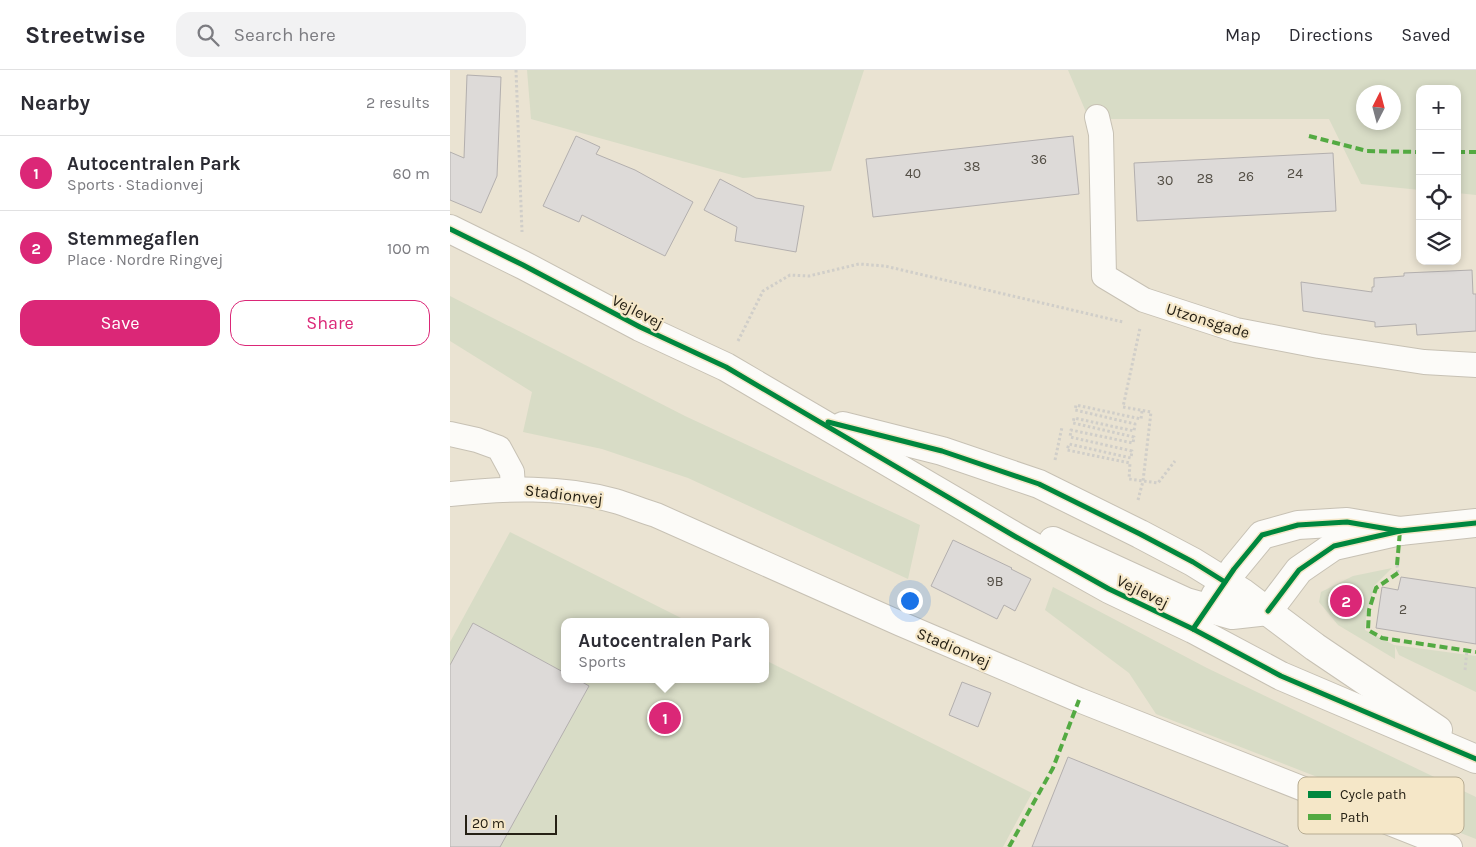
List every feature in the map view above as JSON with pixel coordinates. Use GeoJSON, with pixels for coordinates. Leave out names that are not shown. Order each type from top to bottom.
{"type":"FeatureCollection","features":[{"type":"Feature","properties":{"kind":"main road","name":"Vejlevej"},"geometry":{"type":"LineString","coordinates":[[450,229],[640,327],[726,367],[959,504],[1109,589],[1200,618],[1281,676],[1476,758]]}},
{"type":"Feature","properties":{"kind":"main road","name":"Vejlevej"},"geometry":{"type":"LineString","coordinates":[[812,418],[942,451],[1039,484],[1148,538],[1193,562],[1268,611],[1315,647],[1476,758]]}},
{"type":"Feature","properties":{"kind":"main road"},"geometry":{"type":"LineString","coordinates":[[1200,618],[1247,551],[1262,535],[1298,525],[1347,522],[1400,531]]}},
{"type":"Feature","properties":{"kind":"main road"},"geometry":{"type":"LineString","coordinates":[[1200,618],[1268,611],[1299,570],[1334,546],[1400,531],[1476,523]]}},
{"type":"Feature","properties":{"kind":"street","name":"Utzonsgade"},"geometry":{"type":"LineString","coordinates":[[1097,117],[1101,134],[1104,276],[1144,300],[1236,330],[1319,346],[1424,362],[1476,365]]}},
{"type":"Feature","properties":{"kind":"street"},"geometry":{"type":"LineString","coordinates":[[450,434],[477,440],[500,448],[512,472],[513,488]]}},
{"type":"Feature","properties":{"kind":"street","name":"Stadionvej"},"geometry":{"type":"LineString","coordinates":[[450,494],[513,488],[583,494],[614,501],[656,515],[901,624],[1079,700],[1298,787]]}},
{"type":"Feature","properties":{"kind":"street","name":"Stadionvej"},"geometry":{"type":"LineString","coordinates":[[1417,834],[1450,847]]}},
{"type":"Feature","properties":{"kind":"path"},"geometry":{"type":"LineString","coordinates":[[516,70],[523,265]]}},
{"type":"Feature","properties":{"kind":"path"},"geometry":{"type":"LineString","coordinates":[[726,367],[763,291],[768,287],[790,275],[809,276],[859,264],[886,266],[1140,326]]}},
{"type":"Feature","properties":{"kind":"path"},"geometry":{"type":"LineString","coordinates":[[1144,300],[1123,408],[1151,412],[1144,471]]}},
{"type":"Feature","properties":{"kind":"path"},"geometry":{"type":"LineString","coordinates":[[1142,411],[1141,418],[1076,405],[1075,410],[1135,424],[1134,431],[1074,418],[1073,423],[1134,437],[1133,443],[1071,430],[1070,437],[1132,450],[1131,458],[1068,444],[1067,450],[1130,463],[1129,479],[1158,483],[1175,461]]}},
{"type":"Feature","properties":{"kind":"path"},"geometry":{"type":"LineString","coordinates":[[1398,565],[1398,573]]}},
{"type":"Feature","properties":{"kind":"path"},"geometry":{"type":"LineString","coordinates":[[1465,670],[1467,650]]}},
{"type":"Feature","properties":{"kind":"green space"},"geometry":{"type":"Polygon","coordinates":[[[527,70],[864,70],[831,171],[743,178],[531,119],[527,70]]]}},
{"type":"Feature","properties":{"kind":"green space"},"geometry":{"type":"Polygon","coordinates":[[[1068,70],[1476,70],[1476,195],[1461,193],[1461,85],[1416,85],[1416,190],[1361,184],[1329,119],[1089,119],[1068,70]]]}},
{"type":"Feature","properties":{"kind":"green space"},"geometry":{"type":"Polygon","coordinates":[[[450,296],[685,416],[920,525],[908,579],[688,478],[602,449],[523,432],[532,392],[450,341],[450,296]]]}},
{"type":"Feature","properties":{"kind":"green space"},"geometry":{"type":"Polygon","coordinates":[[[510,532],[681,618],[561,618],[561,683],[769,683],[769,662],[1032,793],[1003,847],[450,847],[450,642],[510,532]]]}},
{"type":"Feature","properties":{"kind":"green space"},"geometry":{"type":"Polygon","coordinates":[[[1392,568],[1374,586],[1366,617],[1365,630],[1394,645],[1476,656],[1476,692],[1399,655],[1395,646],[1395,659],[1338,625],[1319,602],[1321,592],[1353,576],[1392,568]]]}},
{"type":"Feature","properties":{"kind":"green space"},"geometry":{"type":"Polygon","coordinates":[[[1053,587],[1207,668],[1434,777],[1317,777],[1156,714],[1129,673],[1045,610],[1053,587]]]}},
{"type":"Feature","properties":{"kind":"green space"},"geometry":{"type":"Polygon","coordinates":[[[1464,791],[1476,797],[1476,839],[1463,834],[1464,791]]]}},
{"type":"Feature","properties":{"kind":"building"},"geometry":{"type":"Polygon","coordinates":[[[467,75],[501,77],[497,176],[481,213],[450,200],[450,152],[464,158],[467,75]]]}},
{"type":"Feature","properties":{"kind":"building"},"geometry":{"type":"Polygon","coordinates":[[[576,136],[600,147],[596,154],[635,170],[693,202],[665,256],[582,215],[579,222],[543,206],[576,136]]]}},
{"type":"Feature","properties":{"kind":"building"},"geometry":{"type":"Polygon","coordinates":[[[1073,136],[1079,194],[873,217],[866,159],[1073,136]]]}},
{"type":"Feature","properties":{"kind":"building"},"geometry":{"type":"Polygon","coordinates":[[[1333,153],[1336,211],[1137,221],[1134,163],[1333,153]]]}},
{"type":"Feature","properties":{"kind":"building"},"geometry":{"type":"Polygon","coordinates":[[[720,179],[756,198],[804,206],[796,252],[735,241],[737,227],[704,210],[720,179]]]}},
{"type":"Feature","properties":{"kind":"building"},"geometry":{"type":"Polygon","coordinates":[[[1472,270],[1473,294],[1476,294],[1476,331],[1417,335],[1416,324],[1375,327],[1375,322],[1303,311],[1301,282],[1372,292],[1374,278],[1404,276],[1404,273],[1472,270]]]}},
{"type":"Feature","properties":{"kind":"building"},"geometry":{"type":"Polygon","coordinates":[[[953,540],[1031,579],[1015,611],[1004,605],[997,619],[931,586],[953,540]]]}},
{"type":"Feature","properties":{"kind":"building"},"geometry":{"type":"Polygon","coordinates":[[[1401,577],[1476,588],[1476,644],[1376,628],[1382,587],[1398,590],[1401,577]]]}},
{"type":"Feature","properties":{"kind":"building"},"geometry":{"type":"Polygon","coordinates":[[[473,623],[561,671],[561,683],[584,683],[589,686],[500,847],[450,847],[450,665],[473,623]]]}},
{"type":"Feature","properties":{"kind":"building"},"geometry":{"type":"Polygon","coordinates":[[[962,682],[991,693],[978,727],[949,715],[962,682]]]}},
{"type":"Feature","properties":{"kind":"building"},"geometry":{"type":"Polygon","coordinates":[[[1068,757],[1288,846],[1288,847],[1032,847],[1068,757]]]}},
{"type":"Feature","properties":{"kind":"marked path"},"geometry":{"type":"LineString","coordinates":[[1309,136],[1367,151],[1416,152]]}},
{"type":"Feature","properties":{"kind":"marked path"},"geometry":{"type":"LineString","coordinates":[[1461,152],[1476,152]]}},
{"type":"Feature","properties":{"kind":"marked path"},"geometry":{"type":"LineString","coordinates":[[1397,565],[1400,531]]}},
{"type":"Feature","properties":{"kind":"marked path"},"geometry":{"type":"LineString","coordinates":[[1398,573],[1376,588],[1369,610],[1368,630],[1382,638],[1476,652]]}},
{"type":"Feature","properties":{"kind":"marked path"},"geometry":{"type":"LineString","coordinates":[[1009,847],[1053,768],[1079,700]]}},
{"type":"Feature","properties":{"kind":"cycle path"},"geometry":{"type":"LineString","coordinates":[[450,229],[640,327],[726,367],[1016,537],[1109,589],[1193,629],[1281,676],[1476,759]]}},
{"type":"Feature","properties":{"kind":"cycle path"},"geometry":{"type":"LineString","coordinates":[[828,422],[942,451],[1039,484],[1140,534],[1193,562],[1225,582]]}},
{"type":"Feature","properties":{"kind":"cycle path"},"geometry":{"type":"LineString","coordinates":[[1193,629],[1234,569],[1262,535],[1298,525],[1347,522],[1400,531]]}},
{"type":"Feature","properties":{"kind":"cycle path"},"geometry":{"type":"LineString","coordinates":[[1268,611],[1299,570],[1334,546],[1400,531],[1476,523]]}},
{"type":"Feature","properties":{"kind":"place","name":"Stemmegaflen"},"geometry":{"type":"Point","coordinates":[1346,601]}},
{"type":"Feature","properties":{"kind":"place","name":"Autocentralen Park"},"geometry":{"type":"Point","coordinates":[665,718]}}]}
